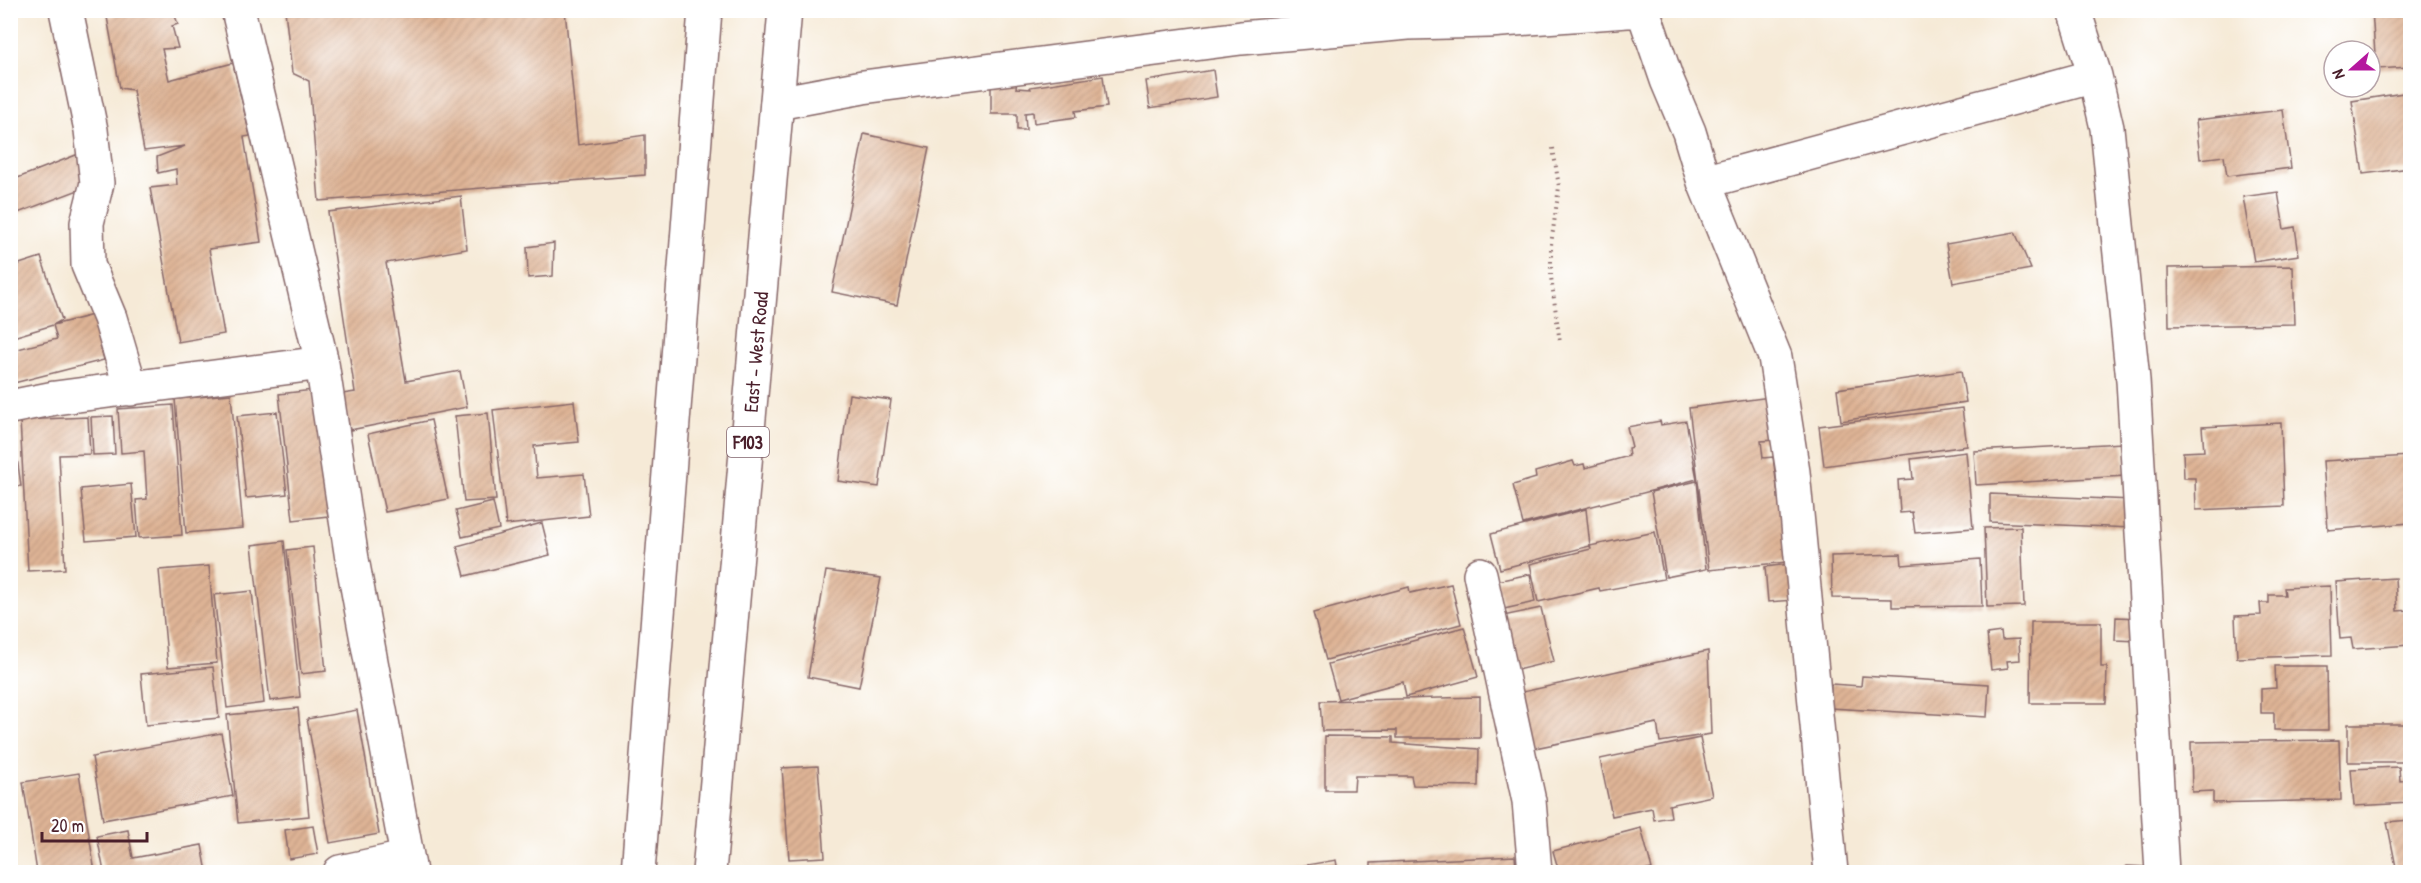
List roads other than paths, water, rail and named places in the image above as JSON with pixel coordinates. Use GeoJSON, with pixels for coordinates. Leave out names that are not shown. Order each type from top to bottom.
{"type":"FeatureCollection","features":[{"type":"Feature","properties":{"kind":"street"},"geometry":{"type":"LineString","coordinates":[[66,10],[91,130],[97,183],[87,223],[88,265],[110,318],[132,389]]}},
{"type":"Feature","properties":{"kind":"street"},"geometry":{"type":"LineString","coordinates":[[238,10],[322,363],[352,559],[407,866],[340,873]]}},
{"type":"Feature","properties":{"kind":"street"},"geometry":{"type":"LineString","coordinates":[[638,873],[705,10]]}},
{"type":"Feature","properties":{"kind":"street","name":"East - West Road"},"geometry":{"type":"LineString","coordinates":[[709,873],[785,10]]}},
{"type":"Feature","properties":{"kind":"street"},"geometry":{"type":"LineString","coordinates":[[777,103],[863,87],[1252,36],[1397,24],[1489,21],[1642,10],[1667,80],[1689,132],[1704,182],[1774,357],[1793,472],[1831,873]]}},
{"type":"Feature","properties":{"kind":"street"},"geometry":{"type":"LineString","coordinates":[[2074,10],[2095,76],[2107,128],[2133,380],[2162,873]]}},
{"type":"Feature","properties":{"kind":"street"},"geometry":{"type":"LineString","coordinates":[[1704,182],[2095,76]]}},
{"type":"Feature","properties":{"kind":"street"},"geometry":{"type":"LineString","coordinates":[[10,406],[322,363]]}},
{"type":"Feature","properties":{"kind":"street"},"geometry":{"type":"LineString","coordinates":[[1480,574],[1529,801],[1535,873]]}}]}
